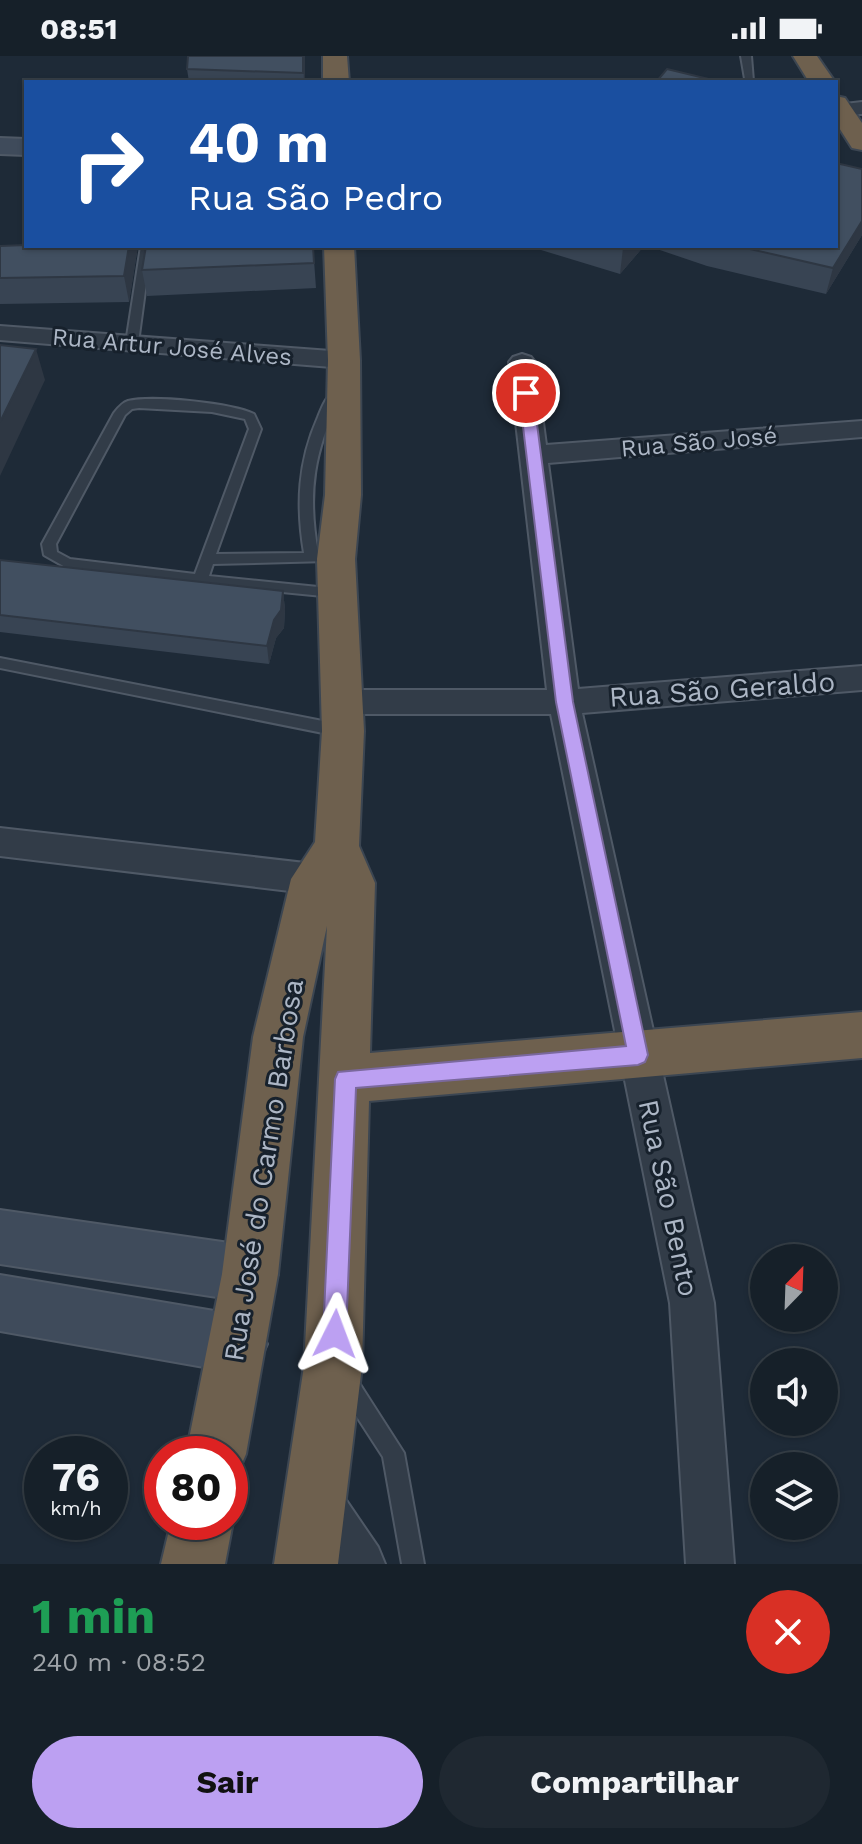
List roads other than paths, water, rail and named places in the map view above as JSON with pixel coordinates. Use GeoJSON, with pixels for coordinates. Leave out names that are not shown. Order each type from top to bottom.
{"type":"FeatureCollection","features":[{"type":"Feature","properties":{"kind":"highway"},"geometry":{"type":"LineString","coordinates":[[335,56],[336,80]]}},
{"type":"Feature","properties":{"kind":"highway"},"geometry":{"type":"LineString","coordinates":[[805,56],[821,80]]}},
{"type":"Feature","properties":{"kind":"highway"},"geometry":{"type":"LineString","coordinates":[[846,107],[862,142]]}},
{"type":"Feature","properties":{"kind":"highway"},"geometry":{"type":"LineString","coordinates":[[306,1564],[333,1366],[346,1079],[334,869],[343,716],[338,594],[324,558],[343,495],[344,370],[339,248]]}},
{"type":"Feature","properties":{"kind":"highway","name":"Rua José do Carmo Barbosa"},"geometry":{"type":"LineString","coordinates":[[220,1436],[250,1274],[278,1037],[334,869]]}},
{"type":"Feature","properties":{"kind":"highway"},"geometry":{"type":"LineString","coordinates":[[346,1079],[862,1035]]}},
{"type":"Feature","properties":{"kind":"highway"},"geometry":{"type":"LineString","coordinates":[[193,1564],[198,1540]]}},
{"type":"Feature","properties":{"kind":"street"},"geometry":{"type":"LineString","coordinates":[[0,146],[24,147]]}},
{"type":"Feature","properties":{"kind":"street","name":"Rua Artur José Alves"},"geometry":{"type":"LineString","coordinates":[[0,333],[132,343],[344,370]]}},
{"type":"Feature","properties":{"kind":"street","name":"Rua São Bento"},"geometry":{"type":"LineString","coordinates":[[522,362],[564,702],[692,1303],[710,1564]]}},
{"type":"Feature","properties":{"kind":"street","name":"Rua São José"},"geometry":{"type":"LineString","coordinates":[[535,455],[862,429]]}},
{"type":"Feature","properties":{"kind":"street","name":"Rua São Geraldo"},"geometry":{"type":"LineString","coordinates":[[343,716],[862,678]]}},
{"type":"Feature","properties":{"kind":"street"},"geometry":{"type":"LineString","coordinates":[[0,842],[334,869]]}},
{"type":"Feature","properties":{"kind":"street"},"geometry":{"type":"LineString","coordinates":[[0,1237],[250,1274]]}},
{"type":"Feature","properties":{"kind":"street"},"geometry":{"type":"LineString","coordinates":[[0,1303],[238,1344]]}},
{"type":"Feature","properties":{"kind":"street"},"geometry":{"type":"LineString","coordinates":[[316,1497],[361,1564]]}},
{"type":"Feature","properties":{"kind":"lane"},"geometry":{"type":"LineString","coordinates":[[746,56],[750,79]]}},
{"type":"Feature","properties":{"kind":"lane"},"geometry":{"type":"LineString","coordinates":[[132,343],[146,248]]}},
{"type":"Feature","properties":{"kind":"lane"},"geometry":{"type":"LineString","coordinates":[[201,578],[255,429],[251,418],[241,412],[129,405],[120,413],[49,544],[51,555],[67,563],[338,594]]}},
{"type":"Feature","properties":{"kind":"lane"},"geometry":{"type":"LineString","coordinates":[[208,559],[324,558]]}},
{"type":"Feature","properties":{"kind":"lane"},"geometry":{"type":"LineString","coordinates":[[0,663],[343,716]]}},
{"type":"Feature","properties":{"kind":"lane"},"geometry":{"type":"LineString","coordinates":[[333,1366],[393,1453],[413,1564]]}}]}
